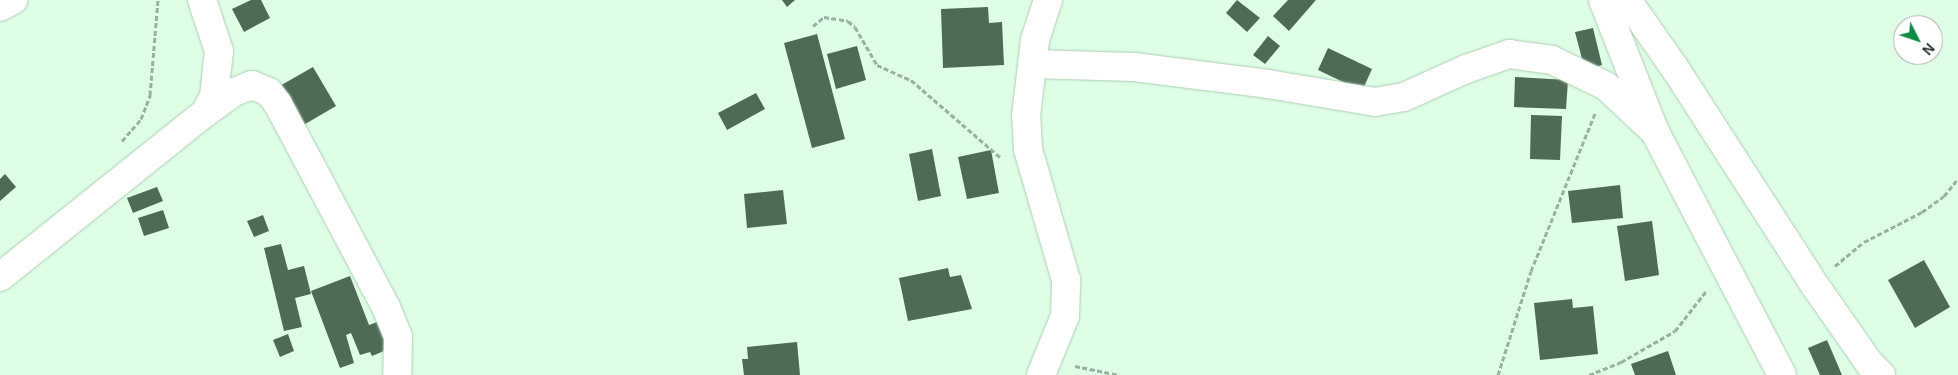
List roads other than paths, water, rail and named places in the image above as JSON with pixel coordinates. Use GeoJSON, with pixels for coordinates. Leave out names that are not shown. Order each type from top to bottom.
{"type":"FeatureCollection","features":[{"type":"Feature","properties":{"kind":"street"},"geometry":{"type":"LineString","coordinates":[[0,7],[14,0]]}},
{"type":"Feature","properties":{"kind":"street"},"geometry":{"type":"LineString","coordinates":[[202,0],[219,51],[214,96],[205,113]]}},
{"type":"Feature","properties":{"kind":"street"},"geometry":{"type":"LineString","coordinates":[[1044,367],[1065,316],[1066,280],[1037,186],[1028,149],[1026,116],[1035,40],[1048,0]]}},
{"type":"Feature","properties":{"kind":"street"},"geometry":{"type":"LineString","coordinates":[[1603,0],[1654,132],[1782,375]]}},
{"type":"Feature","properties":{"kind":"street"},"geometry":{"type":"LineString","coordinates":[[1627,0],[1676,70],[1816,287],[1869,362],[1881,375]]}},
{"type":"Feature","properties":{"kind":"street"},"geometry":{"type":"LineString","coordinates":[[1032,64],[1134,67],[1268,84],[1375,102],[1404,98],[1466,69],[1508,54],[1552,60],[1606,86],[1654,132]]}},
{"type":"Feature","properties":{"kind":"street"},"geometry":{"type":"LineString","coordinates":[[0,277],[205,113],[234,92],[252,85],[269,92],[278,104],[386,308],[398,336],[397,375]]}}]}
